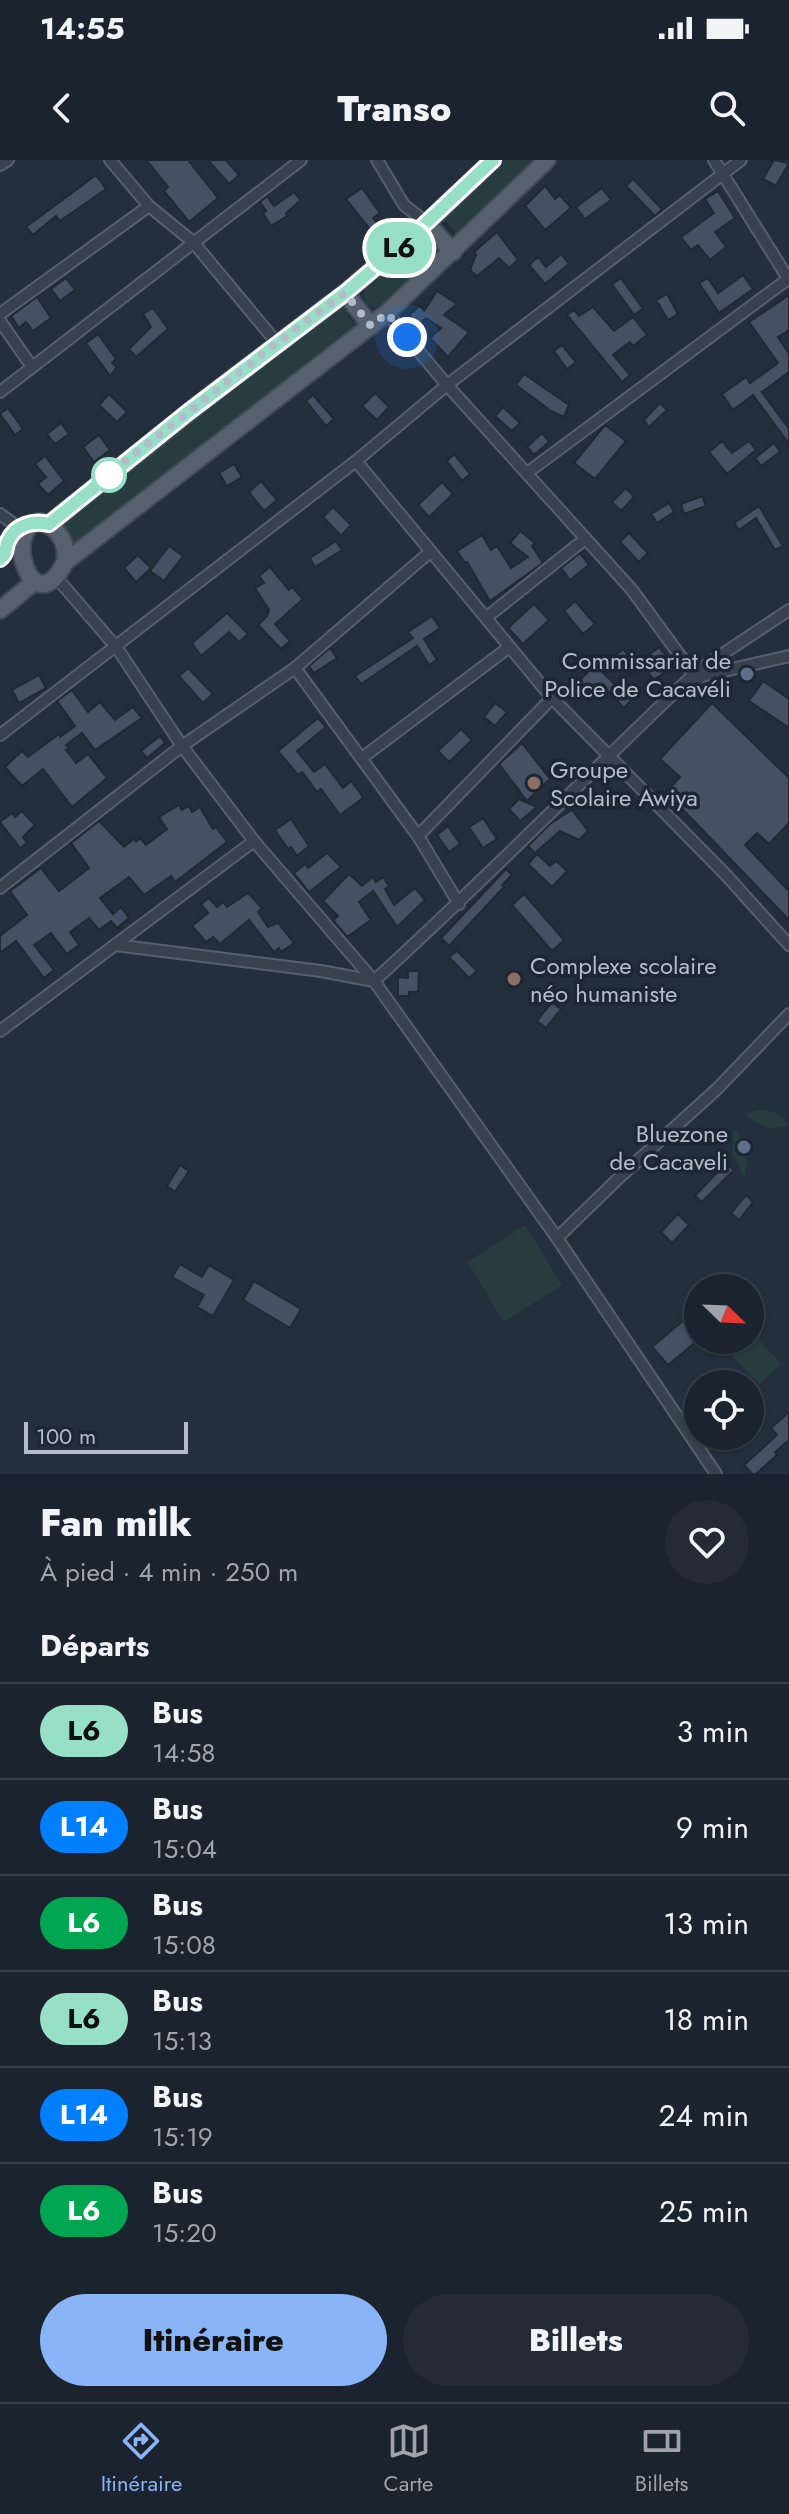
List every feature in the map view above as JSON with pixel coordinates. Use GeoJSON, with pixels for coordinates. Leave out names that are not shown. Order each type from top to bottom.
{"type":"FeatureCollection","features":[{"type":"Feature","properties":{"kind":"main road"},"geometry":{"type":"LineString","coordinates":[[493,160],[427,223],[345,293],[277,343],[49,524],[33,523],[19,528],[7,542],[6,561],[16,576],[33,583],[45,582],[387,313],[547,160]]}},
{"type":"Feature","properties":{"kind":"main road"},"geometry":{"type":"LineString","coordinates":[[427,223],[453,252]]}},
{"type":"Feature","properties":{"kind":"main road"},"geometry":{"type":"LineString","coordinates":[[345,293],[371,326]]}},
{"type":"Feature","properties":{"kind":"main road"},"geometry":{"type":"LineString","coordinates":[[49,524],[63,540],[60,569]]}},
{"type":"Feature","properties":{"kind":"main road"},"geometry":{"type":"LineString","coordinates":[[0,610],[33,583]]}},
{"type":"Feature","properties":{"kind":"street"},"geometry":{"type":"LineString","coordinates":[[0,165],[8,160]]}},
{"type":"Feature","properties":{"kind":"street"},"geometry":{"type":"LineString","coordinates":[[110,160],[149,206],[193,242],[277,343]]}},
{"type":"Feature","properties":{"kind":"street"},"geometry":{"type":"LineString","coordinates":[[0,392],[301,160]]}},
{"type":"Feature","properties":{"kind":"street"},"geometry":{"type":"LineString","coordinates":[[377,160],[404,205],[427,223]]}},
{"type":"Feature","properties":{"kind":"street"},"geometry":{"type":"LineString","coordinates":[[527,473],[788,280],[714,160]]}},
{"type":"Feature","properties":{"kind":"street"},"geometry":{"type":"LineString","coordinates":[[0,735],[117,648],[356,461],[447,385],[741,160]]}},
{"type":"Feature","properties":{"kind":"street"},"geometry":{"type":"LineString","coordinates":[[0,314],[149,206]]}},
{"type":"Feature","properties":{"kind":"street"},"geometry":{"type":"LineString","coordinates":[[387,313],[447,385],[632,590],[697,673]]}},
{"type":"Feature","properties":{"kind":"street"},"geometry":{"type":"LineString","coordinates":[[0,321],[32,367]]}},
{"type":"Feature","properties":{"kind":"street"},"geometry":{"type":"LineString","coordinates":[[356,461],[552,698],[726,875],[789,945]]}},
{"type":"Feature","properties":{"kind":"street"},"geometry":{"type":"LineString","coordinates":[[0,514],[19,528]]}},
{"type":"Feature","properties":{"kind":"street"},"geometry":{"type":"LineString","coordinates":[[487,617],[585,539]]}},
{"type":"Feature","properties":{"kind":"street"},"geometry":{"type":"LineString","coordinates":[[0,888],[182,746],[295,668],[430,552]]}},
{"type":"Feature","properties":{"kind":"street"},"geometry":{"type":"LineString","coordinates":[[60,569],[182,746],[254,841],[374,981],[557,1238],[716,1474]]}},
{"type":"Feature","properties":{"kind":"street"},"geometry":{"type":"LineString","coordinates":[[374,981],[459,904],[609,754],[697,673],[789,610]]}},
{"type":"Feature","properties":{"kind":"street"},"geometry":{"type":"LineString","coordinates":[[362,758],[508,648]]}},
{"type":"Feature","properties":{"kind":"street"},"geometry":{"type":"LineString","coordinates":[[697,673],[789,656]]}},
{"type":"Feature","properties":{"kind":"street"},"geometry":{"type":"LineString","coordinates":[[295,668],[418,836],[459,904]]}},
{"type":"Feature","properties":{"kind":"street"},"geometry":{"type":"LineString","coordinates":[[418,836],[552,698]]}},
{"type":"Feature","properties":{"kind":"street"},"geometry":{"type":"LineString","coordinates":[[0,1031],[254,841]]}},
{"type":"Feature","properties":{"kind":"street"},"geometry":{"type":"LineString","coordinates":[[115,945],[321,971],[374,981]]}},
{"type":"Feature","properties":{"kind":"street"},"geometry":{"type":"LineString","coordinates":[[557,1238],[717,1089],[789,1014]]}},
{"type":"Feature","properties":{"kind":"green space"},"geometry":{"type":"Polygon","coordinates":[[[506,160],[535,160],[458,237],[445,220],[506,160]]]}},
{"type":"Feature","properties":{"kind":"green space"},"geometry":{"type":"Polygon","coordinates":[[[429,240],[436,244],[438,255],[381,305],[374,307],[367,304],[363,294],[366,287],[422,242],[429,240]]]}},
{"type":"Feature","properties":{"kind":"green space"},"geometry":{"type":"Polygon","coordinates":[[[343,306],[350,320],[357,323],[71,547],[56,527],[343,306]]]}},
{"type":"Feature","properties":{"kind":"green space"},"geometry":{"type":"Polygon","coordinates":[[[758,1110],[776,1113],[789,1125],[766,1127],[746,1114],[758,1110]]]}},
{"type":"Feature","properties":{"kind":"green space"},"geometry":{"type":"Polygon","coordinates":[[[734,1128],[746,1151],[744,1177],[732,1154],[734,1128]]]}},
{"type":"Feature","properties":{"kind":"green space"},"geometry":{"type":"Polygon","coordinates":[[[525,1225],[562,1285],[504,1322],[467,1262],[525,1225]]]}},
{"type":"Feature","properties":{"kind":"green space"},"geometry":{"type":"Polygon","coordinates":[[[764,1345],[781,1364],[764,1380],[764,1370],[746,1370],[731,1354],[764,1354],[764,1345]]]}},
{"type":"Feature","properties":{"kind":"building"},"geometry":{"type":"Polygon","coordinates":[[[146,160],[188,160],[218,198],[189,222],[164,191],[168,187],[146,160]]]}},
{"type":"Feature","properties":{"kind":"building"},"geometry":{"type":"Polygon","coordinates":[[[208,160],[226,160],[239,175],[229,184],[208,160]]]}},
{"type":"Feature","properties":{"kind":"building"},"geometry":{"type":"Polygon","coordinates":[[[774,160],[789,163],[776,186],[763,179],[774,160]]]}},
{"type":"Feature","properties":{"kind":"building"},"geometry":{"type":"Polygon","coordinates":[[[96,175],[106,189],[60,221],[56,216],[33,235],[26,227],[96,175]]]}},
{"type":"Feature","properties":{"kind":"building"},"geometry":{"type":"Polygon","coordinates":[[[633,179],[662,209],[655,216],[626,186],[633,179]]]}},
{"type":"Feature","properties":{"kind":"building"},"geometry":{"type":"Polygon","coordinates":[[[545,186],[555,199],[560,195],[571,208],[545,230],[525,206],[545,186]]]}},
{"type":"Feature","properties":{"kind":"building"},"geometry":{"type":"Polygon","coordinates":[[[362,188],[380,213],[373,218],[384,233],[377,238],[346,199],[362,188]]]}},
{"type":"Feature","properties":{"kind":"building"},"geometry":{"type":"Polygon","coordinates":[[[602,188],[611,200],[585,219],[576,207],[602,188]]]}},
{"type":"Feature","properties":{"kind":"building"},"geometry":{"type":"Polygon","coordinates":[[[718,191],[735,218],[715,232],[726,247],[710,260],[698,245],[691,250],[681,237],[714,213],[705,199],[718,191]]]}},
{"type":"Feature","properties":{"kind":"building"},"geometry":{"type":"Polygon","coordinates":[[[294,192],[301,200],[286,213],[287,216],[271,226],[260,202],[267,196],[274,206],[294,192]]]}},
{"type":"Feature","properties":{"kind":"building"},"geometry":{"type":"Polygon","coordinates":[[[497,232],[518,260],[509,268],[499,258],[477,276],[470,270],[476,255],[474,252],[497,232]]]}},
{"type":"Feature","properties":{"kind":"building"},"geometry":{"type":"Polygon","coordinates":[[[561,254],[569,264],[545,284],[529,265],[538,257],[546,267],[561,254]]]}},
{"type":"Feature","properties":{"kind":"building"},"geometry":{"type":"Polygon","coordinates":[[[743,275],[753,289],[719,313],[699,283],[708,278],[718,293],[743,275]]]}},
{"type":"Feature","properties":{"kind":"building"},"geometry":{"type":"Polygon","coordinates":[[[66,278],[75,290],[60,301],[51,289],[66,278]]]}},
{"type":"Feature","properties":{"kind":"building"},"geometry":{"type":"Polygon","coordinates":[[[621,278],[643,309],[634,315],[612,284],[621,278]]]}},
{"type":"Feature","properties":{"kind":"building"},"geometry":{"type":"Polygon","coordinates":[[[437,291],[457,304],[444,315],[469,332],[448,357],[430,338],[441,328],[426,318],[418,325],[409,315],[420,306],[424,311],[437,291]]]}},
{"type":"Feature","properties":{"kind":"building"},"geometry":{"type":"Polygon","coordinates":[[[667,294],[678,314],[668,320],[656,300],[667,294]]]}},
{"type":"Feature","properties":{"kind":"building"},"geometry":{"type":"Polygon","coordinates":[[[789,295],[789,330],[778,337],[789,354],[789,372],[762,392],[789,429],[789,444],[753,395],[733,410],[722,394],[746,377],[750,383],[778,363],[749,322],[789,295]]]}},
{"type":"Feature","properties":{"kind":"building"},"geometry":{"type":"Polygon","coordinates":[[[37,297],[51,318],[33,331],[26,322],[19,328],[11,316],[37,297]]]}},
{"type":"Feature","properties":{"kind":"building"},"geometry":{"type":"Polygon","coordinates":[[[593,307],[614,331],[633,317],[647,335],[633,346],[630,342],[613,355],[630,375],[622,382],[567,315],[574,310],[579,316],[593,307]]]}},
{"type":"Feature","properties":{"kind":"building"},"geometry":{"type":"Polygon","coordinates":[[[153,308],[168,329],[136,357],[129,349],[151,327],[143,314],[153,308]]]}},
{"type":"Feature","properties":{"kind":"building"},"geometry":{"type":"Polygon","coordinates":[[[98,334],[116,359],[112,363],[117,367],[110,376],[86,343],[98,334]]]}},
{"type":"Feature","properties":{"kind":"building"},"geometry":{"type":"Polygon","coordinates":[[[562,345],[576,362],[567,369],[554,351],[562,345]]]}},
{"type":"Feature","properties":{"kind":"building"},"geometry":{"type":"Polygon","coordinates":[[[524,374],[569,405],[564,417],[516,385],[524,374]]]}},
{"type":"Feature","properties":{"kind":"building"},"geometry":{"type":"Polygon","coordinates":[[[375,393],[389,407],[377,420],[362,406],[375,393]]]}},
{"type":"Feature","properties":{"kind":"building"},"geometry":{"type":"Polygon","coordinates":[[[109,394],[127,412],[117,422],[99,405],[109,394]]]}},
{"type":"Feature","properties":{"kind":"building"},"geometry":{"type":"Polygon","coordinates":[[[313,395],[334,419],[326,426],[306,401],[313,395]]]}},
{"type":"Feature","properties":{"kind":"building"},"geometry":{"type":"Polygon","coordinates":[[[660,403],[667,410],[649,427],[644,420],[660,403]]]}},
{"type":"Feature","properties":{"kind":"building"},"geometry":{"type":"Polygon","coordinates":[[[503,407],[520,423],[512,431],[495,416],[503,407]]]}},
{"type":"Feature","properties":{"kind":"building"},"geometry":{"type":"Polygon","coordinates":[[[8,408],[23,429],[15,435],[0,414],[8,408]]]}},
{"type":"Feature","properties":{"kind":"building"},"geometry":{"type":"Polygon","coordinates":[[[61,423],[69,434],[55,444],[47,434],[61,423]]]}},
{"type":"Feature","properties":{"kind":"building"},"geometry":{"type":"Polygon","coordinates":[[[605,425],[626,441],[595,479],[574,463],[605,425]]]}},
{"type":"Feature","properties":{"kind":"building"},"geometry":{"type":"Polygon","coordinates":[[[542,433],[549,442],[534,455],[527,447],[542,433]]]}},
{"type":"Feature","properties":{"kind":"building"},"geometry":{"type":"Polygon","coordinates":[[[99,435],[110,450],[94,462],[83,447],[99,435]]]}},
{"type":"Feature","properties":{"kind":"building"},"geometry":{"type":"Polygon","coordinates":[[[722,441],[732,453],[749,441],[756,450],[727,474],[709,452],[722,441]]]}},
{"type":"Feature","properties":{"kind":"building"},"geometry":{"type":"Polygon","coordinates":[[[774,443],[780,452],[761,466],[755,458],[774,443]]]}},
{"type":"Feature","properties":{"kind":"building"},"geometry":{"type":"Polygon","coordinates":[[[454,454],[470,474],[462,481],[447,461],[454,454]]]}},
{"type":"Feature","properties":{"kind":"building"},"geometry":{"type":"Polygon","coordinates":[[[45,456],[64,481],[48,495],[38,484],[46,477],[35,464],[45,456]]]}},
{"type":"Feature","properties":{"kind":"building"},"geometry":{"type":"Polygon","coordinates":[[[234,464],[242,477],[227,486],[219,473],[234,464]]]}},
{"type":"Feature","properties":{"kind":"building"},"geometry":{"type":"Polygon","coordinates":[[[261,481],[277,500],[264,511],[249,492],[261,481]]]}},
{"type":"Feature","properties":{"kind":"building"},"geometry":{"type":"Polygon","coordinates":[[[442,482],[453,494],[429,517],[418,505],[442,482]]]}},
{"type":"Feature","properties":{"kind":"building"},"geometry":{"type":"Polygon","coordinates":[[[626,488],[634,497],[621,511],[612,502],[626,488]]]}},
{"type":"Feature","properties":{"kind":"building"},"geometry":{"type":"Polygon","coordinates":[[[702,496],[706,506],[684,514],[681,504],[702,496]]]}},
{"type":"Feature","properties":{"kind":"building"},"geometry":{"type":"Polygon","coordinates":[[[669,503],[674,512],[657,523],[651,514],[669,503]]]}},
{"type":"Feature","properties":{"kind":"building"},"geometry":{"type":"Polygon","coordinates":[[[759,506],[783,546],[775,550],[756,518],[739,530],[734,523],[759,506]]]}},
{"type":"Feature","properties":{"kind":"building"},"geometry":{"type":"Polygon","coordinates":[[[333,507],[351,525],[341,536],[323,517],[333,507]]]}},
{"type":"Feature","properties":{"kind":"building"},"geometry":{"type":"Polygon","coordinates":[[[520,531],[535,543],[532,546],[543,563],[490,601],[457,551],[482,535],[491,550],[497,546],[511,568],[528,557],[510,543],[520,531]]]}},
{"type":"Feature","properties":{"kind":"building"},"geometry":{"type":"Polygon","coordinates":[[[629,533],[648,553],[639,562],[620,542],[629,533]]]}},
{"type":"Feature","properties":{"kind":"building"},"geometry":{"type":"Polygon","coordinates":[[[336,541],[342,550],[315,567],[310,558],[336,541]]]}},
{"type":"Feature","properties":{"kind":"building"},"geometry":{"type":"Polygon","coordinates":[[[169,546],[183,556],[164,581],[150,571],[169,546]]]}},
{"type":"Feature","properties":{"kind":"building"},"geometry":{"type":"Polygon","coordinates":[[[580,553],[589,565],[570,580],[561,568],[580,553]]]}},
{"type":"Feature","properties":{"kind":"building"},"geometry":{"type":"Polygon","coordinates":[[[138,555],[151,568],[136,582],[124,568],[138,555]]]}},
{"type":"Feature","properties":{"kind":"building"},"geometry":{"type":"Polygon","coordinates":[[[270,567],[289,590],[292,587],[303,599],[275,624],[290,641],[281,649],[258,625],[269,610],[255,588],[264,583],[259,576],[270,567]]]}},
{"type":"Feature","properties":{"kind":"building"},"geometry":{"type":"Polygon","coordinates":[[[575,601],[595,624],[583,634],[564,611],[575,601]]]}},
{"type":"Feature","properties":{"kind":"building"},"geometry":{"type":"Polygon","coordinates":[[[534,604],[549,620],[523,644],[508,628],[534,604]]]}},
{"type":"Feature","properties":{"kind":"building"},"geometry":{"type":"Polygon","coordinates":[[[227,613],[248,634],[239,642],[229,632],[201,656],[192,643],[227,613]]]}},
{"type":"Feature","properties":{"kind":"building"},"geometry":{"type":"Polygon","coordinates":[[[432,616],[440,628],[424,639],[437,660],[429,665],[417,646],[361,684],[355,676],[413,638],[408,632],[432,616]]]}},
{"type":"Feature","properties":{"kind":"building"},"geometry":{"type":"Polygon","coordinates":[[[659,647],[673,666],[654,680],[640,662],[659,647]]]}},
{"type":"Feature","properties":{"kind":"building"},"geometry":{"type":"Polygon","coordinates":[[[330,648],[337,658],[314,673],[309,666],[330,648]]]}},
{"type":"Feature","properties":{"kind":"building"},"geometry":{"type":"Polygon","coordinates":[[[623,649],[639,667],[631,674],[615,656],[623,649]]]}},
{"type":"Feature","properties":{"kind":"building"},"geometry":{"type":"Polygon","coordinates":[[[595,665],[631,700],[624,708],[605,688],[595,698],[579,681],[595,665]]]}},
{"type":"Feature","properties":{"kind":"building"},"geometry":{"type":"Polygon","coordinates":[[[188,668],[213,694],[203,703],[179,676],[188,668]]]}},
{"type":"Feature","properties":{"kind":"building"},"geometry":{"type":"Polygon","coordinates":[[[39,675],[46,688],[19,703],[12,690],[39,675]]]}},
{"type":"Feature","properties":{"kind":"building"},"geometry":{"type":"Polygon","coordinates":[[[763,681],[789,699],[789,728],[749,701],[763,681]]]}},
{"type":"Feature","properties":{"kind":"building"},"geometry":{"type":"Polygon","coordinates":[[[72,690],[88,712],[100,702],[115,720],[133,707],[142,718],[95,750],[82,733],[66,745],[69,748],[66,750],[76,763],[88,754],[107,778],[72,807],[43,769],[22,786],[5,767],[22,751],[28,757],[75,726],[57,701],[72,690]]]}},
{"type":"Feature","properties":{"kind":"building"},"geometry":{"type":"Polygon","coordinates":[[[495,703],[507,712],[495,726],[484,717],[495,703]]]}},
{"type":"Feature","properties":{"kind":"building"},"geometry":{"type":"Polygon","coordinates":[[[712,703],[789,778],[789,823],[769,844],[757,833],[745,845],[789,891],[789,920],[666,792],[680,777],[660,759],[712,703]]]}},
{"type":"Feature","properties":{"kind":"building"},"geometry":{"type":"Polygon","coordinates":[[[318,718],[326,727],[297,751],[314,772],[325,764],[343,788],[351,781],[361,794],[363,798],[340,815],[321,789],[317,792],[302,772],[298,775],[278,751],[318,718]]]}},
{"type":"Feature","properties":{"kind":"building"},"geometry":{"type":"Polygon","coordinates":[[[461,729],[472,740],[449,762],[438,751],[461,729]]]}},
{"type":"Feature","properties":{"kind":"building"},"geometry":{"type":"Polygon","coordinates":[[[160,736],[165,743],[147,758],[141,751],[160,736]]]}},
{"type":"Feature","properties":{"kind":"building"},"geometry":{"type":"Polygon","coordinates":[[[522,743],[550,779],[527,801],[499,764],[522,743]]]}},
{"type":"Feature","properties":{"kind":"building"},"geometry":{"type":"Polygon","coordinates":[[[519,799],[537,807],[520,821],[509,809],[519,799]]]}},
{"type":"Feature","properties":{"kind":"building"},"geometry":{"type":"Polygon","coordinates":[[[179,805],[182,810],[189,806],[192,812],[200,807],[213,829],[216,827],[227,842],[175,882],[171,876],[144,895],[129,877],[100,898],[113,914],[121,907],[129,918],[117,928],[111,921],[99,930],[89,918],[70,932],[79,945],[67,954],[51,933],[34,945],[54,970],[44,978],[16,941],[0,953],[0,936],[27,915],[10,891],[41,868],[59,891],[89,868],[71,843],[99,821],[124,847],[140,838],[146,845],[167,829],[159,817],[179,805]]]}},
{"type":"Feature","properties":{"kind":"building"},"geometry":{"type":"Polygon","coordinates":[[[572,810],[588,831],[579,840],[560,831],[535,853],[528,846],[551,823],[572,810]]]}},
{"type":"Feature","properties":{"kind":"building"},"geometry":{"type":"Polygon","coordinates":[[[22,811],[35,825],[23,837],[27,843],[20,848],[0,822],[12,813],[15,817],[22,811]]]}},
{"type":"Feature","properties":{"kind":"building"},"geometry":{"type":"Polygon","coordinates":[[[483,818],[497,839],[483,848],[469,827],[483,818]]]}},
{"type":"Feature","properties":{"kind":"building"},"geometry":{"type":"Polygon","coordinates":[[[291,819],[309,846],[297,856],[275,830],[291,819]]]}},
{"type":"Feature","properties":{"kind":"building"},"geometry":{"type":"Polygon","coordinates":[[[448,826],[460,844],[449,852],[437,835],[448,826]]]}},
{"type":"Feature","properties":{"kind":"building"},"geometry":{"type":"Polygon","coordinates":[[[327,853],[341,867],[309,892],[294,873],[305,864],[308,868],[327,853]]]}},
{"type":"Feature","properties":{"kind":"building"},"geometry":{"type":"Polygon","coordinates":[[[537,854],[550,866],[556,861],[567,871],[552,887],[528,864],[537,854]]]}},
{"type":"Feature","properties":{"kind":"building"},"geometry":{"type":"Polygon","coordinates":[[[506,869],[512,875],[502,885],[504,887],[449,946],[441,938],[506,869]]]}},
{"type":"Feature","properties":{"kind":"building"},"geometry":{"type":"Polygon","coordinates":[[[349,874],[362,886],[373,877],[376,882],[383,877],[389,886],[385,889],[394,905],[415,888],[425,900],[397,927],[373,891],[359,902],[371,920],[347,937],[333,920],[338,916],[323,901],[349,874]]]}},
{"type":"Feature","properties":{"kind":"building"},"geometry":{"type":"Polygon","coordinates":[[[248,893],[262,908],[258,912],[268,927],[278,923],[294,943],[281,952],[279,948],[274,952],[249,920],[220,944],[213,937],[206,942],[192,926],[208,913],[201,904],[209,898],[217,907],[223,902],[227,907],[248,893]]]}},
{"type":"Feature","properties":{"kind":"building"},"geometry":{"type":"Polygon","coordinates":[[[524,894],[564,940],[552,951],[512,905],[524,894]]]}},
{"type":"Feature","properties":{"kind":"building"},"geometry":{"type":"Polygon","coordinates":[[[457,951],[477,971],[469,978],[449,957],[457,951]]]}},
{"type":"Feature","properties":{"kind":"building"},"geometry":{"type":"Polygon","coordinates":[[[408,971],[419,971],[418,992],[398,996],[398,977],[408,978],[408,971]]]}},
{"type":"Feature","properties":{"kind":"building"},"geometry":{"type":"Polygon","coordinates":[[[552,1002],[561,1009],[546,1028],[537,1021],[552,1002]]]}},
{"type":"Feature","properties":{"kind":"building"},"geometry":{"type":"Polygon","coordinates":[[[726,1163],[734,1170],[702,1202],[695,1196],[726,1163]]]}},
{"type":"Feature","properties":{"kind":"building"},"geometry":{"type":"Polygon","coordinates":[[[180,1165],[189,1171],[175,1192],[167,1186],[180,1165]]]}},
{"type":"Feature","properties":{"kind":"building"},"geometry":{"type":"Polygon","coordinates":[[[746,1195],[753,1202],[739,1220],[731,1213],[746,1195]]]}},
{"type":"Feature","properties":{"kind":"building"},"geometry":{"type":"Polygon","coordinates":[[[678,1214],[689,1225],[672,1243],[661,1232],[678,1214]]]}},
{"type":"Feature","properties":{"kind":"building"},"geometry":{"type":"Polygon","coordinates":[[[180,1264],[202,1277],[209,1265],[234,1280],[213,1316],[197,1307],[204,1295],[172,1277],[180,1264]]]}},
{"type":"Feature","properties":{"kind":"building"},"geometry":{"type":"Polygon","coordinates":[[[254,1281],[301,1309],[290,1328],[243,1300],[254,1281]]]}},
{"type":"Feature","properties":{"kind":"building"},"geometry":{"type":"Polygon","coordinates":[[[684,1320],[684,1352],[668,1365],[652,1347],[684,1320]]]}},
{"type":"Feature","properties":{"kind":"building"},"geometry":{"type":"Polygon","coordinates":[[[789,1412],[789,1440],[775,1452],[777,1455],[756,1474],[752,1474],[744,1465],[777,1435],[771,1428],[789,1412]]]}},
{"type":"Feature","properties":{"kind":"bus line","name":"L6"},"geometry":{"type":"LineString","coordinates":[[0,559],[5,554],[10,537],[19,528],[33,523],[49,524],[187,413],[345,293],[410,238],[493,160]]}},
{"type":"Feature","properties":{"kind":"place","name":"Commissariat de Police de Cacavéli"},"geometry":{"type":"Point","coordinates":[747,674]}},
{"type":"Feature","properties":{"kind":"place","name":"Groupe Scolaire Awiya"},"geometry":{"type":"Point","coordinates":[534,783]}},
{"type":"Feature","properties":{"kind":"place","name":"Complexe scolaire néo humaniste"},"geometry":{"type":"Point","coordinates":[514,979]}},
{"type":"Feature","properties":{"kind":"place","name":"Bluezone de Cacaveli"},"geometry":{"type":"Point","coordinates":[744,1147]}},
{"type":"Feature","properties":{"kind":"route"},"geometry":{"type":"LineString","coordinates":[[109,475],[100,481],[345,293],[371,326],[387,313],[407,337]]}}]}
